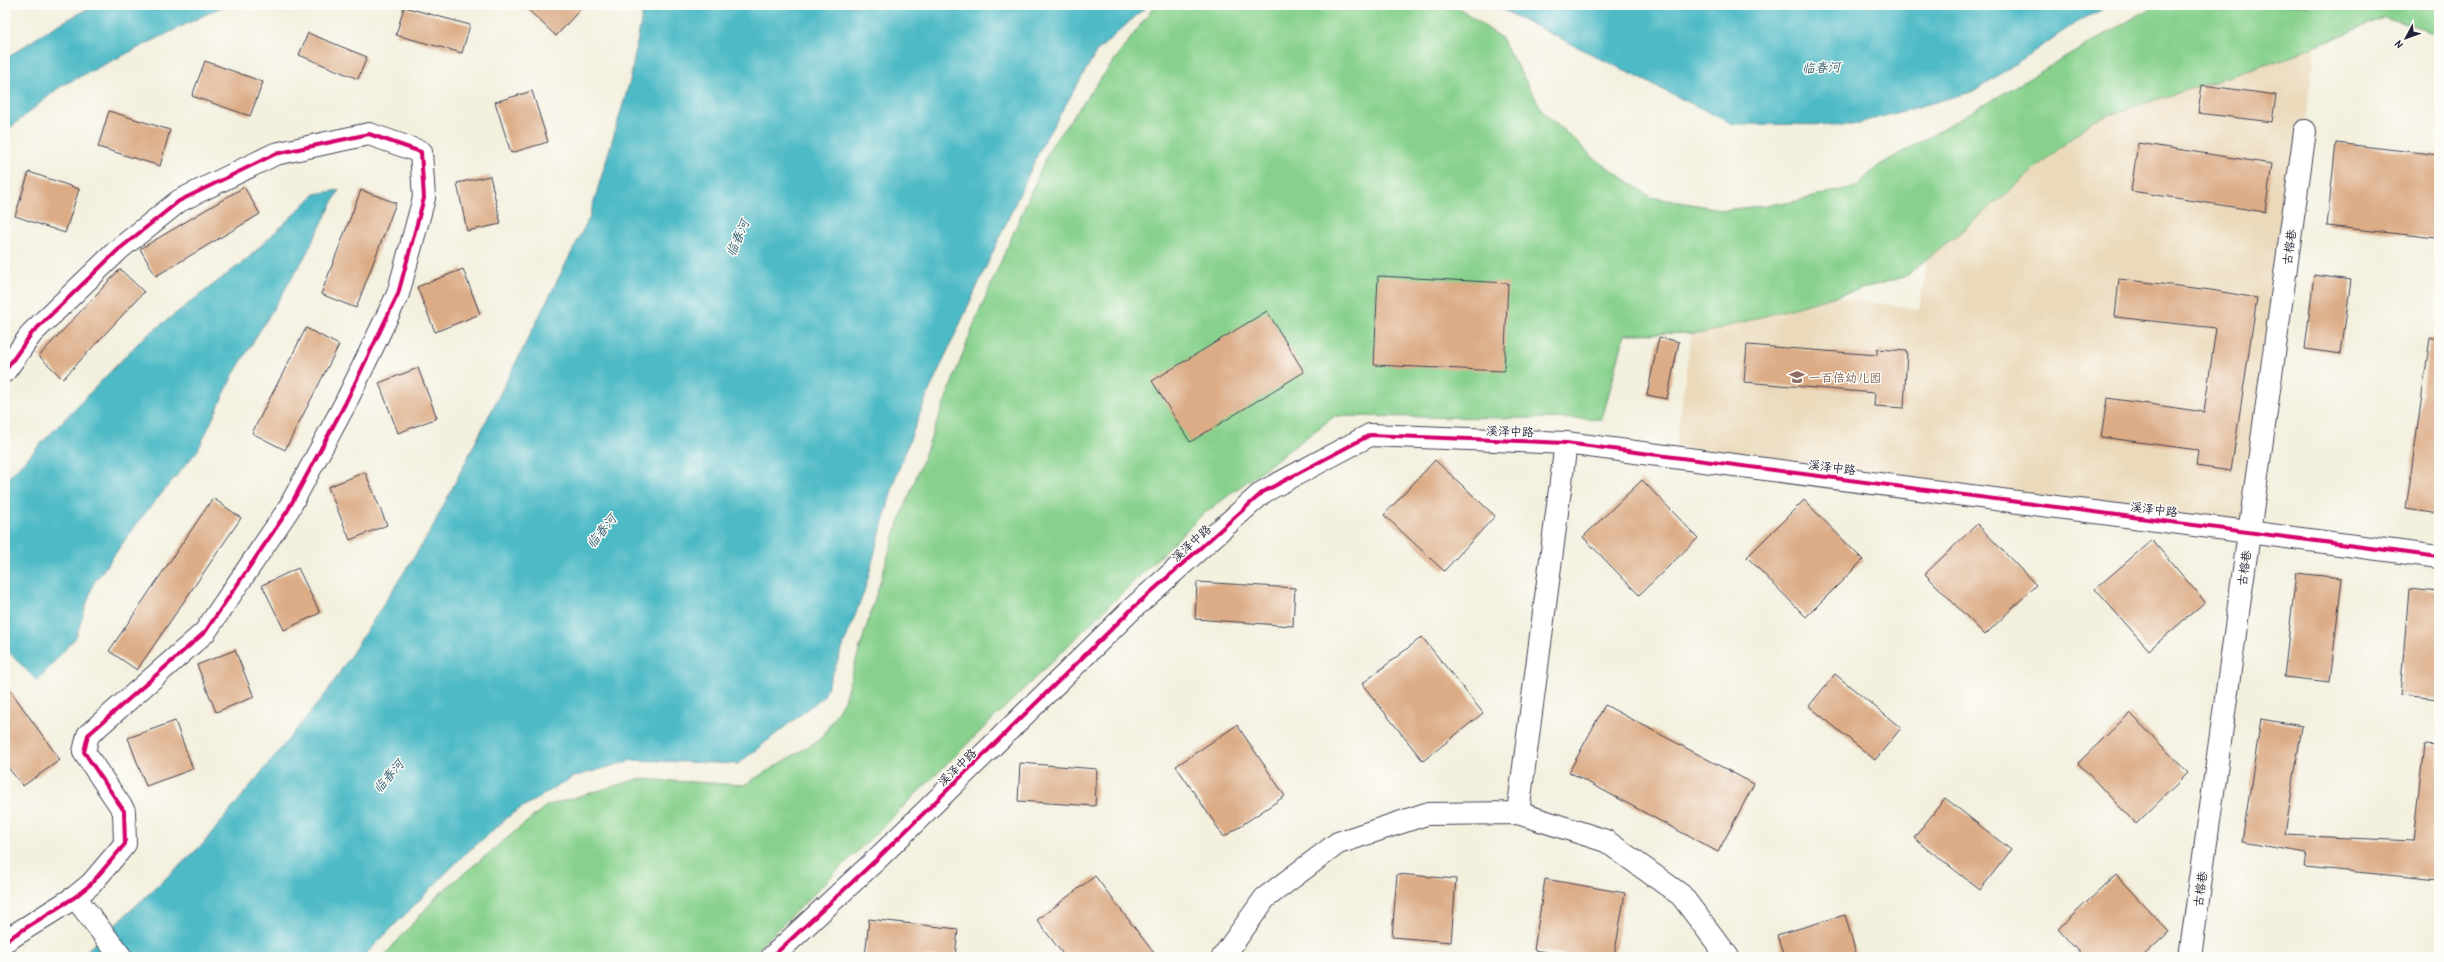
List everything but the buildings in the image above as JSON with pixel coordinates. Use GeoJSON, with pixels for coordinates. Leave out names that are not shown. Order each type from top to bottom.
{"type":"FeatureCollection","features":[{"type":"Feature","properties":{"kind":"street","name":"古榕巷"},"geometry":{"type":"LineString","coordinates":[[2190,957],[2305,132]]}},
{"type":"Feature","properties":{"kind":"street"},"geometry":{"type":"LineString","coordinates":[[5,371],[38,327],[118,250],[180,201],[275,154],[369,134],[421,152],[424,198],[398,294],[345,404],[288,510],[205,632],[88,735],[84,752],[124,811],[125,844],[91,884],[75,897],[5,941]]}},
{"type":"Feature","properties":{"kind":"street","name":"溪泽中路"},"geometry":{"type":"LineString","coordinates":[[772,957],[877,859],[1133,608],[1263,492],[1370,435],[1566,443],[2439,557]]}},
{"type":"Feature","properties":{"kind":"street"},"geometry":{"type":"LineString","coordinates":[[1518,813],[1566,443]]}},
{"type":"Feature","properties":{"kind":"street"},"geometry":{"type":"LineString","coordinates":[[1223,957],[1265,898],[1338,843],[1426,814],[1518,813],[1606,841],[1681,895],[1728,957]]}},
{"type":"Feature","properties":{"kind":"street"},"geometry":{"type":"LineString","coordinates":[[75,897],[121,957]]}},
{"type":"Feature","properties":{"kind":"shaded area"},"geometry":{"type":"Polygon","coordinates":[[[2319,25],[2246,531],[1676,446],[1699,277],[1919,309],[1938,197],[2107,67],[2319,25]]]}},
{"type":"Feature","properties":{"kind":"green space"},"geometry":{"type":"Polygon","coordinates":[[[1157,5],[1455,5],[1501,38],[1544,113],[1593,157],[1651,197],[1725,210],[1792,202],[1856,186],[1878,166],[2156,5],[2439,5],[2439,35],[2385,17],[2293,56],[2093,120],[1963,230],[1904,277],[1704,333],[1625,334],[1602,419],[1335,416],[1201,516],[749,957],[383,957],[439,894],[546,806],[638,779],[744,785],[822,738],[844,700],[895,533],[976,319],[1051,146],[1153,8],[1157,5]]]}},
{"type":"Feature","properties":{"kind":"water"},"geometry":{"type":"Polygon","coordinates":[[[95,5],[225,5],[61,86],[5,132],[5,59],[50,29],[95,5]]]}},
{"type":"Feature","properties":{"kind":"water","name":"临春河"},"geometry":{"type":"Polygon","coordinates":[[[644,5],[1148,5],[1097,51],[1042,145],[926,398],[895,479],[864,592],[824,696],[738,764],[633,760],[573,777],[513,813],[463,856],[363,957],[80,957],[203,844],[327,692],[430,532],[589,218],[630,81],[644,5]]]}},
{"type":"Feature","properties":{"kind":"water","name":"临春河"},"geometry":{"type":"Polygon","coordinates":[[[1493,5],[2110,5],[2077,22],[1975,91],[1852,125],[1732,124],[1493,5]]]}},
{"type":"Feature","properties":{"kind":"water"},"geometry":{"type":"Polygon","coordinates":[[[339,190],[304,258],[233,375],[198,450],[141,518],[93,584],[76,637],[37,681],[5,648],[5,481],[141,340],[247,259],[315,194],[339,190]]]}},
{"type":"Feature","properties":{"kind":"cycle path"},"geometry":{"type":"LineString","coordinates":[[5,371],[32,333],[118,250],[179,201],[275,154],[369,134],[421,152],[424,198],[398,294],[345,404],[288,510],[205,632],[88,735],[84,752],[124,811],[125,844],[91,884],[75,897],[5,941]]}},
{"type":"Feature","properties":{"kind":"cycle path"},"geometry":{"type":"LineString","coordinates":[[772,957],[877,859],[1133,608],[1263,492],[1370,435],[1566,443],[2439,557]]}},
{"type":"Feature","properties":{"kind":"place","name":"一百倍幼儿园"},"geometry":{"type":"Point","coordinates":[1797,377]}}]}
